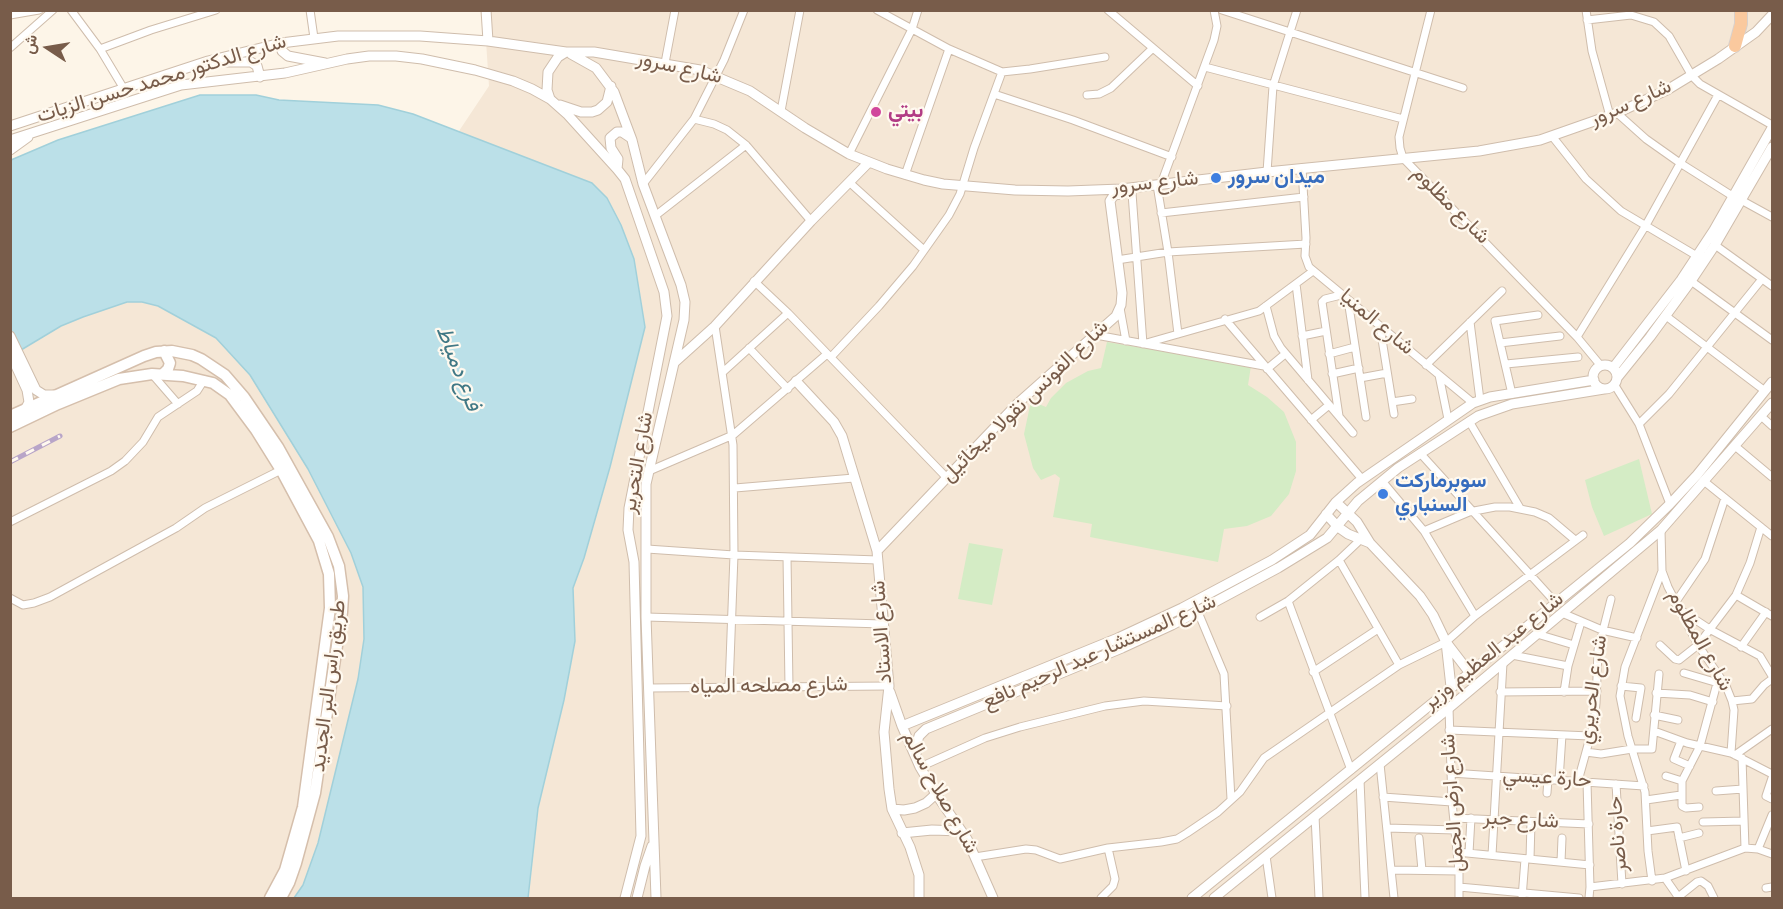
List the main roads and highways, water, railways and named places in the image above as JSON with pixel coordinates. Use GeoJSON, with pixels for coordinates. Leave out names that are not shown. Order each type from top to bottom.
{"type":"FeatureCollection","features":[{"type":"Feature","properties":{"kind":"highway"},"geometry":{"type":"LineString","coordinates":[[1735,46],[1741,24],[1741,10]]}},
{"type":"Feature","properties":{"kind":"main road","name":"طريق راس البر الجديد"},"geometry":{"type":"LineString","coordinates":[[10,416],[144,356],[164,351],[192,355],[225,375],[238,389],[268,430],[328,537],[339,566],[343,596],[342,612],[298,825],[285,870],[270,898]]}},
{"type":"Feature","properties":{"kind":"main road"},"geometry":{"type":"LineString","coordinates":[[158,374],[168,369],[170,363],[164,351]]}},
{"type":"Feature","properties":{"kind":"main road"},"geometry":{"type":"LineString","coordinates":[[204,380],[204,371],[210,364]]}},
{"type":"Feature","properties":{"kind":"main road","name":"طريق راس البر الجديد"},"geometry":{"type":"LineString","coordinates":[[10,427],[108,382],[158,374],[204,380],[222,388],[236,402],[281,470],[319,542],[330,582],[329,624],[315,793],[293,873],[280,898]]}},
{"type":"Feature","properties":{"kind":"water","name":"فرع دمياط"},"geometry":{"type":"Polygon","coordinates":[[[200,95],[256,95],[279,100],[378,105],[413,114],[592,183],[607,198],[621,225],[634,259],[645,327],[610,467],[573,588],[575,641],[564,700],[538,808],[528,898],[294,898],[303,885],[318,843],[358,679],[364,639],[363,587],[351,553],[308,469],[250,375],[216,338],[158,306],[142,302],[127,302],[61,326],[11,356],[11,160],[58,140],[200,95]]]}},
{"type":"Feature","properties":{"kind":"railway"},"geometry":{"type":"LineString","coordinates":[[10,462],[60,436]]}},
{"type":"Feature","properties":{"kind":"place","name":"بيتي"},"geometry":{"type":"Point","coordinates":[876,112]}},
{"type":"Feature","properties":{"kind":"place","name":"ميدان سرور"},"geometry":{"type":"Point","coordinates":[1216,178]}},
{"type":"Feature","properties":{"kind":"place","name":"سوبرماركت السنباري"},"geometry":{"type":"Point","coordinates":[1383,494]}}]}
